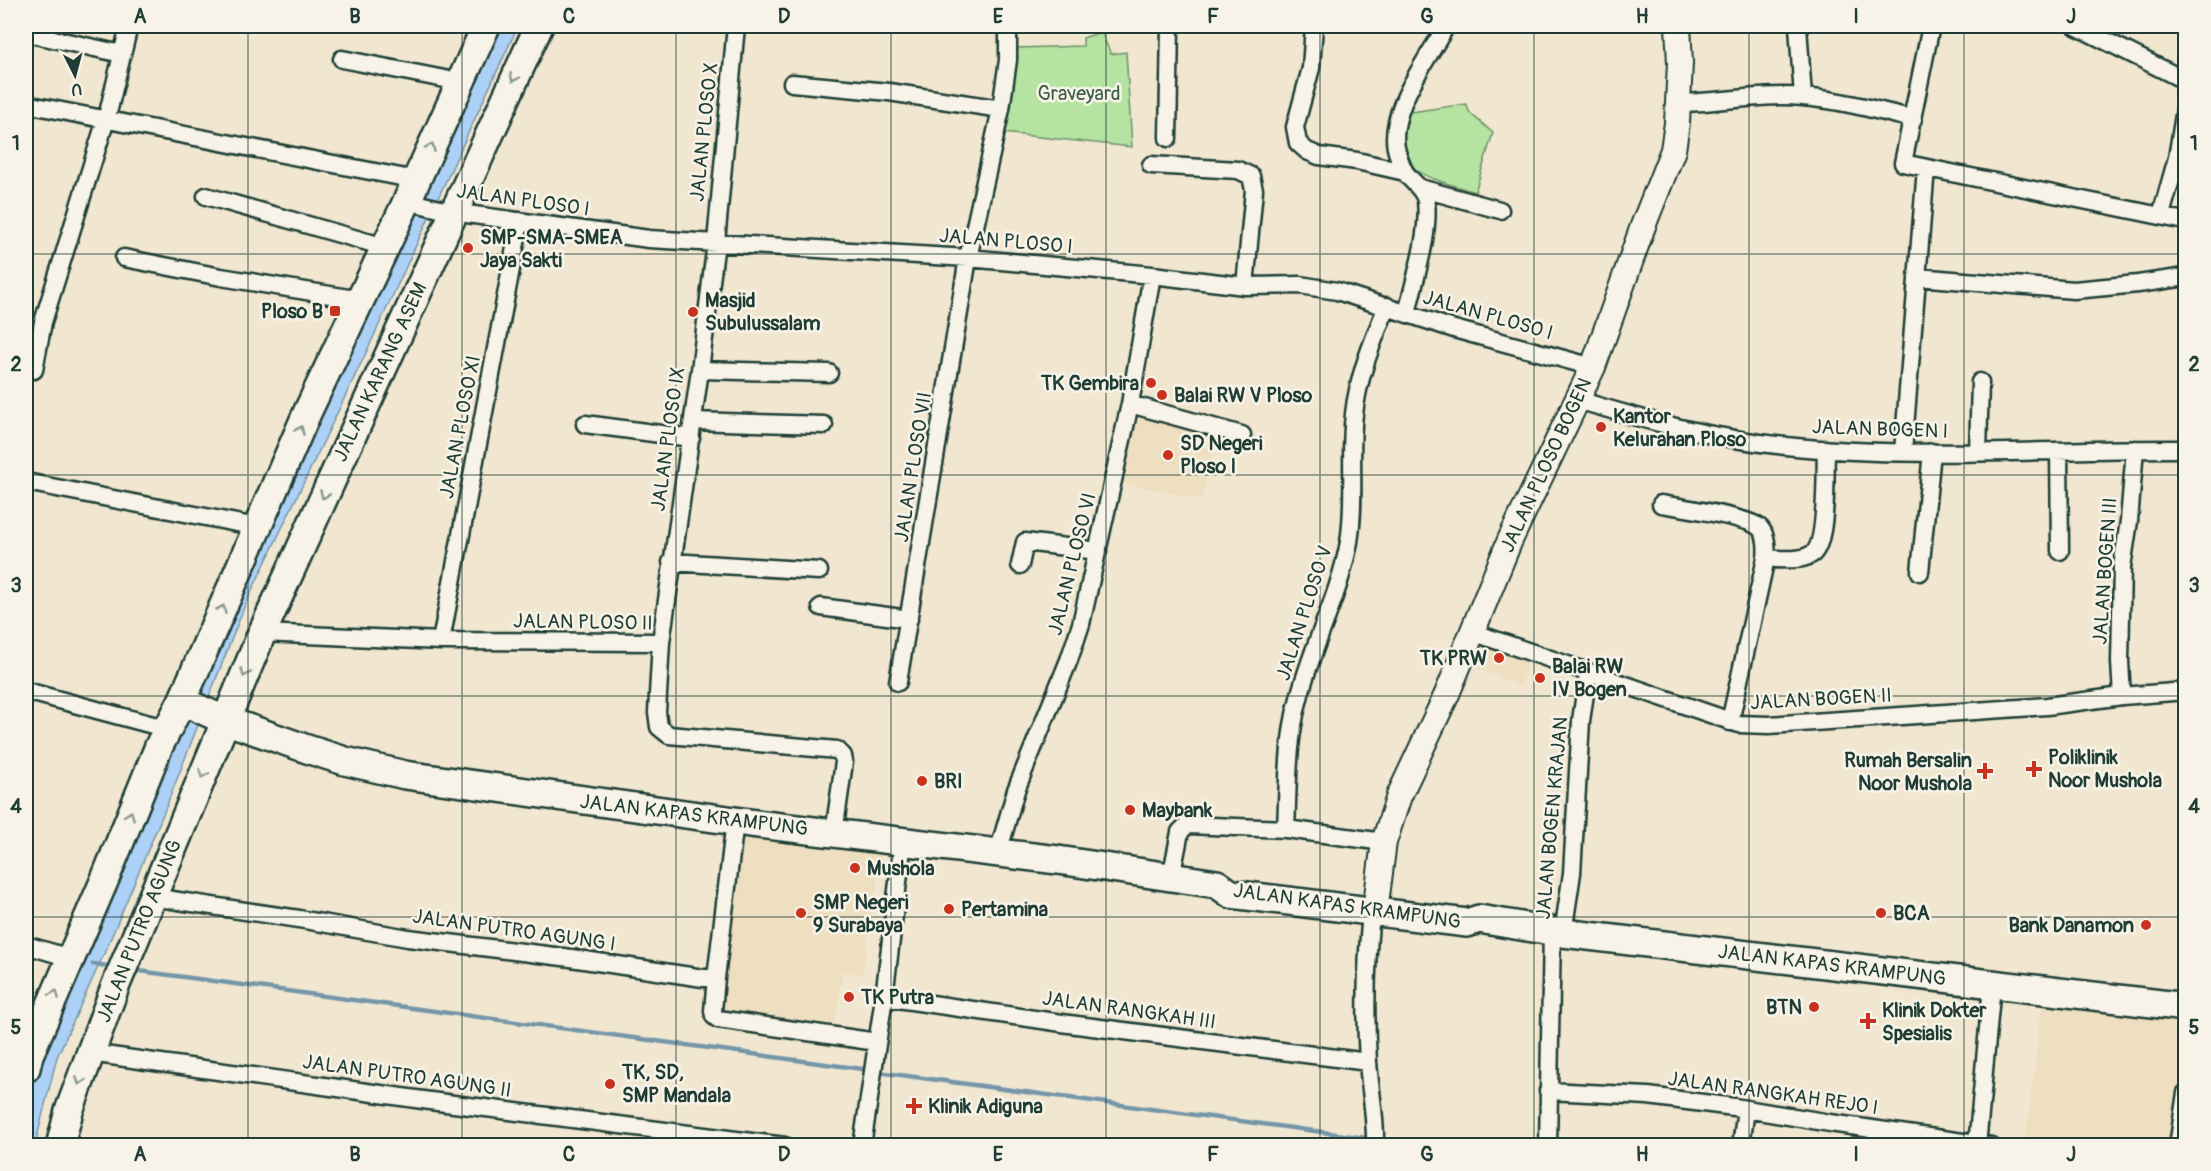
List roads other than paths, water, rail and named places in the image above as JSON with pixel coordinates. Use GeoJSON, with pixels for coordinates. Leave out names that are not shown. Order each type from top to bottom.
{"type":"FeatureCollection","features":[{"type":"Feature","properties":{"kind":"main road"},"geometry":{"type":"LineString","coordinates":[[26,1068],[29,1055],[168,729],[184,702],[307,413],[412,194],[486,26]]}},
{"type":"Feature","properties":{"kind":"main road","name":"JALAN KARANG ASEM"},"geometry":{"type":"LineString","coordinates":[[224,719],[449,212],[539,26]]}},
{"type":"Feature","properties":{"kind":"main road","name":"JALAN KAPAS KRAMPUNG"},"geometry":{"type":"LineString","coordinates":[[184,702],[310,750],[387,771],[460,783],[735,821],[1058,860],[1217,884],[1232,878],[1374,904],[1470,910],[1479,919],[1558,932],[2186,1007]]}},
{"type":"Feature","properties":{"kind":"main road","name":"JALAN PUTRO AGUNG"},"geometry":{"type":"LineString","coordinates":[[60,1146],[69,1111],[115,987],[224,719]]}},
{"type":"Feature","properties":{"kind":"street"},"geometry":{"type":"LineString","coordinates":[[34,370],[43,322],[106,118],[129,26]]}},
{"type":"Feature","properties":{"kind":"street","name":"JALAN PLOSO X"},"geometry":{"type":"LineString","coordinates":[[716,242],[736,26]]}},
{"type":"Feature","properties":{"kind":"street","name":"JALAN PLOSO VII"},"geometry":{"type":"LineString","coordinates":[[898,682],[968,258],[1001,109],[1008,60],[1008,26]]}},
{"type":"Feature","properties":{"kind":"street"},"geometry":{"type":"LineString","coordinates":[[1168,138],[1170,26]]}},
{"type":"Feature","properties":{"kind":"street"},"geometry":{"type":"LineString","coordinates":[[1314,26],[1311,68],[1295,127],[1298,143],[1306,151],[1319,156],[1357,161],[1405,172]]}},
{"type":"Feature","properties":{"kind":"street"},"geometry":{"type":"LineString","coordinates":[[1407,314],[1425,227],[1426,201],[1424,193],[1405,172],[1396,146],[1396,135],[1402,105],[1446,26]]}},
{"type":"Feature","properties":{"kind":"street","name":"JALAN PLOSO BOGEN"},"geometry":{"type":"LineString","coordinates":[[1374,904],[1384,842],[1407,776],[1447,694],[1510,540],[1593,367],[1643,226],[1673,150],[1678,103],[1678,26]]}},
{"type":"Feature","properties":{"kind":"street"},"geometry":{"type":"LineString","coordinates":[[1797,26],[1803,96]]}},
{"type":"Feature","properties":{"kind":"street"},"geometry":{"type":"LineString","coordinates":[[1931,26],[1903,163],[2180,220]]}},
{"type":"Feature","properties":{"kind":"street"},"geometry":{"type":"LineString","coordinates":[[2076,26],[2186,81]]}},
{"type":"Feature","properties":{"kind":"street"},"geometry":{"type":"LineString","coordinates":[[26,33],[122,54]]}},
{"type":"Feature","properties":{"kind":"street"},"geometry":{"type":"LineString","coordinates":[[342,59],[460,82]]}},
{"type":"Feature","properties":{"kind":"street"},"geometry":{"type":"LineString","coordinates":[[792,83],[889,92],[1001,109]]}},
{"type":"Feature","properties":{"kind":"street"},"geometry":{"type":"LineString","coordinates":[[1678,103],[1728,101],[1743,97],[1803,96],[1913,119]]}},
{"type":"Feature","properties":{"kind":"street"},"geometry":{"type":"LineString","coordinates":[[2161,215],[2177,158],[2186,103]]}},
{"type":"Feature","properties":{"kind":"street","name":"JALAN PLOSO I"},"geometry":{"type":"LineString","coordinates":[[26,104],[106,118],[412,194],[449,212],[649,239],[968,258],[1245,286],[1300,285],[1337,291],[1454,329],[1593,367]]}},
{"type":"Feature","properties":{"kind":"street"},"geometry":{"type":"LineString","coordinates":[[1151,165],[1238,170],[1251,176],[1254,190],[1245,286]]}},
{"type":"Feature","properties":{"kind":"street"},"geometry":{"type":"LineString","coordinates":[[1903,452],[1926,168]]}},
{"type":"Feature","properties":{"kind":"street"},"geometry":{"type":"LineString","coordinates":[[1420,188],[1500,210]]}},
{"type":"Feature","properties":{"kind":"street"},"geometry":{"type":"LineString","coordinates":[[206,196],[385,247]]}},
{"type":"Feature","properties":{"kind":"street","name":"JALAN PLOSO XI"},"geometry":{"type":"LineString","coordinates":[[441,641],[520,222]]}},
{"type":"Feature","properties":{"kind":"street","name":"JALAN PLOSO IX"},"geometry":{"type":"LineString","coordinates":[[661,642],[691,438],[716,242]]}},
{"type":"Feature","properties":{"kind":"street"},"geometry":{"type":"LineString","coordinates":[[124,258],[361,300]]}},
{"type":"Feature","properties":{"kind":"street","name":"JALAN PLOSO VI"},"geometry":{"type":"LineString","coordinates":[[998,853],[1016,790],[1075,642],[1098,551],[1130,404],[1152,275]]}},
{"type":"Feature","properties":{"kind":"street"},"geometry":{"type":"LineString","coordinates":[[1917,277],[2074,290],[2186,277]]}},
{"type":"Feature","properties":{"kind":"street","name":"JALAN PLOSO V"},"geometry":{"type":"LineString","coordinates":[[1286,829],[1292,727],[1298,701],[1331,608],[1344,563],[1352,514],[1353,433],[1356,402],[1363,369],[1387,306]]}},
{"type":"Feature","properties":{"kind":"street"},"geometry":{"type":"LineString","coordinates":[[700,370],[829,373]]}},
{"type":"Feature","properties":{"kind":"street"},"geometry":{"type":"LineString","coordinates":[[1978,452],[1980,382]]}},
{"type":"Feature","properties":{"kind":"street","name":"JALAN BOGEN I"},"geometry":{"type":"LineString","coordinates":[[1578,400],[1655,423],[1730,439],[1826,449],[1903,452],[2186,449]]}},
{"type":"Feature","properties":{"kind":"street"},"geometry":{"type":"LineString","coordinates":[[1130,404],[1242,435]]}},
{"type":"Feature","properties":{"kind":"street"},"geometry":{"type":"LineString","coordinates":[[693,421],[824,425]]}},
{"type":"Feature","properties":{"kind":"street"},"geometry":{"type":"LineString","coordinates":[[585,424],[691,438]]}},
{"type":"Feature","properties":{"kind":"street"},"geometry":{"type":"LineString","coordinates":[[1766,558],[1806,557],[1817,549],[1823,526],[1826,449]]}},
{"type":"Feature","properties":{"kind":"street","name":"JALAN BOGEN III"},"geometry":{"type":"LineString","coordinates":[[2122,696],[2120,662],[2122,567],[2129,521],[2135,449]]}},
{"type":"Feature","properties":{"kind":"street"},"geometry":{"type":"LineString","coordinates":[[2059,451],[2060,550]]}},
{"type":"Feature","properties":{"kind":"street"},"geometry":{"type":"LineString","coordinates":[[1920,572],[1932,452]]}},
{"type":"Feature","properties":{"kind":"street"},"geometry":{"type":"LineString","coordinates":[[26,482],[257,527]]}},
{"type":"Feature","properties":{"kind":"street"},"geometry":{"type":"LineString","coordinates":[[1661,504],[1757,525],[1765,537],[1766,558],[1730,722]]}},
{"type":"Feature","properties":{"kind":"street"},"geometry":{"type":"LineString","coordinates":[[1020,565],[1025,542],[1098,551]]}},
{"type":"Feature","properties":{"kind":"street"},"geometry":{"type":"LineString","coordinates":[[671,562],[819,571]]}},
{"type":"Feature","properties":{"kind":"street"},"geometry":{"type":"LineString","coordinates":[[821,608],[909,619]]}},
{"type":"Feature","properties":{"kind":"street","name":"JALAN BOGEN II"},"geometry":{"type":"LineString","coordinates":[[1472,632],[1739,724],[1769,725],[2047,706],[2122,696],[2186,691]]}},
{"type":"Feature","properties":{"kind":"street","name":"JALAN PLOSO II"},"geometry":{"type":"LineString","coordinates":[[262,633],[441,641],[661,642],[657,700],[658,723],[662,731],[674,736],[837,750],[843,756],[844,762],[834,833]]}},
{"type":"Feature","properties":{"kind":"street","name":"JALAN BOGEN KRAJAN"},"geometry":{"type":"LineString","coordinates":[[1548,1146],[1548,1091],[1558,932],[1572,873],[1581,721],[1588,672]]}},
{"type":"Feature","properties":{"kind":"street"},"geometry":{"type":"LineString","coordinates":[[26,691],[168,729]]}},
{"type":"Feature","properties":{"kind":"street"},"geometry":{"type":"LineString","coordinates":[[735,821],[716,978],[714,1016],[718,1019],[877,1042]]}},
{"type":"Feature","properties":{"kind":"street"},"geometry":{"type":"LineString","coordinates":[[1171,878],[1179,832],[1184,826],[1228,825],[1286,829],[1384,842]]}},
{"type":"Feature","properties":{"kind":"street"},"geometry":{"type":"LineString","coordinates":[[862,1146],[884,997],[903,841]]}},
{"type":"Feature","properties":{"kind":"street","name":"JALAN PUTRO AGUNG I"},"geometry":{"type":"LineString","coordinates":[[152,897],[408,938],[716,978]]}},
{"type":"Feature","properties":{"kind":"street"},"geometry":{"type":"LineString","coordinates":[[1374,904],[1366,967],[1368,1062],[1375,1140]]}},
{"type":"Feature","properties":{"kind":"street"},"geometry":{"type":"LineString","coordinates":[[26,945],[70,958]]}},
{"type":"Feature","properties":{"kind":"street"},"geometry":{"type":"LineString","coordinates":[[1982,1145],[1992,985]]}},
{"type":"Feature","properties":{"kind":"street","name":"JALAN RANGKAH III"},"geometry":{"type":"LineString","coordinates":[[884,997],[1368,1062]]}},
{"type":"Feature","properties":{"kind":"street","name":"JALAN PUTRO AGUNG II"},"geometry":{"type":"LineString","coordinates":[[90,1053],[717,1141],[785,1146]]}},
{"type":"Feature","properties":{"kind":"street","name":"JALAN RANGKAH REJO I"},"geometry":{"type":"LineString","coordinates":[[1548,1091],[1648,1096],[1982,1145]]}},
{"type":"Feature","properties":{"kind":"street"},"geometry":{"type":"LineString","coordinates":[[2178,1146],[2186,1093]]}},
{"type":"Feature","properties":{"kind":"street"},"geometry":{"type":"LineString","coordinates":[[1741,1146],[1746,1109]]}},
{"type":"Feature","properties":{"kind":"water"},"geometry":{"type":"Polygon","coordinates":[[[498,26],[518,26],[365,355],[245,605],[166,807],[108,945],[57,1057],[35,1145],[26,1146],[26,1117],[36,1069],[160,770],[498,26]]]}},
{"type":"Feature","properties":{"kind":"waterway"},"geometry":{"type":"LineString","coordinates":[[93,964],[115,967]]}},
{"type":"Feature","properties":{"kind":"waterway"},"geometry":{"type":"LineString","coordinates":[[132,970],[870,1070]]}},
{"type":"Feature","properties":{"kind":"waterway"},"geometry":{"type":"LineString","coordinates":[[878,1072],[1425,1146]]}},
{"type":"Feature","properties":{"kind":"place","name":"SMP-SMA-SMEA Jaya Sakti"},"geometry":{"type":"Point","coordinates":[468,248]}},
{"type":"Feature","properties":{"kind":"place","name":"Ploso B"},"geometry":{"type":"Point","coordinates":[335,311]}},
{"type":"Feature","properties":{"kind":"place","name":"Masjid Subulussalam"},"geometry":{"type":"Point","coordinates":[693,312]}},
{"type":"Feature","properties":{"kind":"place","name":"TK Gembira"},"geometry":{"type":"Point","coordinates":[1151,383]}},
{"type":"Feature","properties":{"kind":"place","name":"Balai RW V Ploso"},"geometry":{"type":"Point","coordinates":[1162,395]}},
{"type":"Feature","properties":{"kind":"place","name":"Kantor Kelurahan Ploso"},"geometry":{"type":"Point","coordinates":[1601,427]}},
{"type":"Feature","properties":{"kind":"place","name":"SD Negeri Ploso I"},"geometry":{"type":"Point","coordinates":[1168,455]}},
{"type":"Feature","properties":{"kind":"place","name":"TK PRW"},"geometry":{"type":"Point","coordinates":[1499,658]}},
{"type":"Feature","properties":{"kind":"place","name":"Balai RW IV Bogen"},"geometry":{"type":"Point","coordinates":[1540,678]}},
{"type":"Feature","properties":{"kind":"place","name":"Poliklinik Noor Mushola"},"geometry":{"type":"Point","coordinates":[2034,769]}},
{"type":"Feature","properties":{"kind":"place","name":"Rumah Bersalin Noor Mushola"},"geometry":{"type":"Point","coordinates":[1985,771]}},
{"type":"Feature","properties":{"kind":"place","name":"BRI"},"geometry":{"type":"Point","coordinates":[922,781]}},
{"type":"Feature","properties":{"kind":"place","name":"Maybank"},"geometry":{"type":"Point","coordinates":[1130,810]}},
{"type":"Feature","properties":{"kind":"place","name":"Mushola"},"geometry":{"type":"Point","coordinates":[855,868]}},
{"type":"Feature","properties":{"kind":"place","name":"Pertamina"},"geometry":{"type":"Point","coordinates":[949,909]}},
{"type":"Feature","properties":{"kind":"place","name":"SMP Negeri 9 Surabaya"},"geometry":{"type":"Point","coordinates":[801,913]}},
{"type":"Feature","properties":{"kind":"place","name":"BCA"},"geometry":{"type":"Point","coordinates":[1881,913]}},
{"type":"Feature","properties":{"kind":"place","name":"Bank Danamon"},"geometry":{"type":"Point","coordinates":[2146,925]}},
{"type":"Feature","properties":{"kind":"place","name":"TK Putra"},"geometry":{"type":"Point","coordinates":[849,997]}},
{"type":"Feature","properties":{"kind":"place","name":"BTN"},"geometry":{"type":"Point","coordinates":[1814,1007]}},
{"type":"Feature","properties":{"kind":"place","name":"Klinik Dokter Spesialis"},"geometry":{"type":"Point","coordinates":[1868,1021]}},
{"type":"Feature","properties":{"kind":"place","name":"TK, SD, SMP Mandala"},"geometry":{"type":"Point","coordinates":[610,1084]}},
{"type":"Feature","properties":{"kind":"place","name":"Klinik Adiguna"},"geometry":{"type":"Point","coordinates":[914,1106]}},
{"type":"Feature","properties":{"kind":"park label","name":"Graveyard"},"geometry":{"type":"Point","coordinates":[1079,93]}}]}
